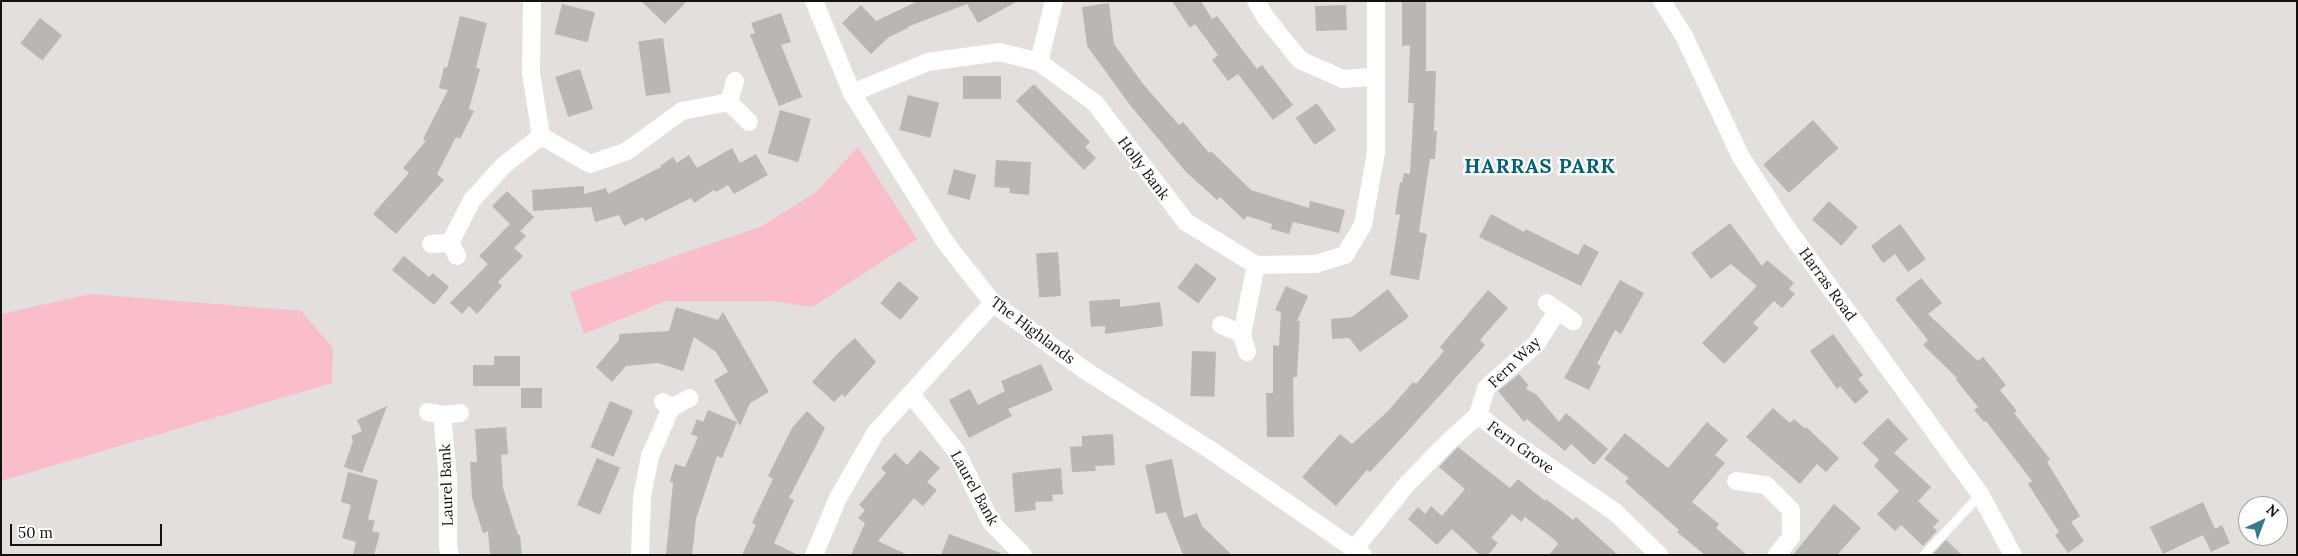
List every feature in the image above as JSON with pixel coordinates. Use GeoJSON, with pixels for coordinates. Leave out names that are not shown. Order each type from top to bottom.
{"type":"FeatureCollection","features":[{"type":"Feature","properties":{"kind":"street"},"geometry":{"type":"LineString","coordinates":[[532,1],[531,74],[541,136]]}},
{"type":"Feature","properties":{"kind":"street","name":"The Highlands"},"geometry":{"type":"LineString","coordinates":[[814,1],[852,93],[945,242],[993,303],[1086,371],[1212,451],[1359,551]]}},
{"type":"Feature","properties":{"kind":"street"},"geometry":{"type":"LineString","coordinates":[[1040,62],[1054,1]]}},
{"type":"Feature","properties":{"kind":"street"},"geometry":{"type":"LineString","coordinates":[[1256,1],[1266,18],[1300,60],[1343,79],[1375,77]]}},
{"type":"Feature","properties":{"kind":"street"},"geometry":{"type":"LineString","coordinates":[[1247,352],[1242,334],[1256,265],[1316,264],[1345,256],[1363,225],[1376,152],[1376,1]]}},
{"type":"Feature","properties":{"kind":"street","name":"Harras Road"},"geometry":{"type":"LineString","coordinates":[[1662,1],[1684,36],[1741,157],[1786,227],[1980,494],[2013,555]]}},
{"type":"Feature","properties":{"kind":"street","name":"Holly Bank"},"geometry":{"type":"LineString","coordinates":[[852,93],[928,62],[1000,52],[1040,62],[1095,103],[1186,222],[1256,265]]}},
{"type":"Feature","properties":{"kind":"street"},"geometry":{"type":"LineString","coordinates":[[729,102],[735,81]]}},
{"type":"Feature","properties":{"kind":"street"},"geometry":{"type":"LineString","coordinates":[[541,136],[590,164],[626,151],[682,111],[729,102]]}},
{"type":"Feature","properties":{"kind":"street"},"geometry":{"type":"LineString","coordinates":[[729,102],[749,122]]}},
{"type":"Feature","properties":{"kind":"street"},"geometry":{"type":"LineString","coordinates":[[431,244],[453,250],[472,200],[503,166],[541,136]]}},
{"type":"Feature","properties":{"kind":"street"},"geometry":{"type":"LineString","coordinates":[[814,555],[838,498],[876,432],[993,303]]}},
{"type":"Feature","properties":{"kind":"street","name":"Fern Way"},"geometry":{"type":"LineString","coordinates":[[1478,415],[1486,388],[1536,344],[1552,307],[1573,321]]}},
{"type":"Feature","properties":{"kind":"street"},"geometry":{"type":"LineString","coordinates":[[1220,325],[1242,334]]}},
{"type":"Feature","properties":{"kind":"street","name":"Laurel Bank"},"geometry":{"type":"LineString","coordinates":[[911,394],[956,451],[991,522],[1021,554]]}},
{"type":"Feature","properties":{"kind":"street"},"geometry":{"type":"LineString","coordinates":[[640,555],[642,497],[650,456],[667,405],[690,398]]}},
{"type":"Feature","properties":{"kind":"street","name":"Laurel Bank"},"geometry":{"type":"LineString","coordinates":[[450,555],[448,548],[448,479],[435,414],[460,413]]}},
{"type":"Feature","properties":{"kind":"street","name":"Fern Grove"},"geometry":{"type":"LineString","coordinates":[[1359,551],[1411,480],[1448,442],[1478,415],[1516,444],[1615,512],[1659,555]]}},
{"type":"Feature","properties":{"kind":"street"},"geometry":{"type":"LineString","coordinates":[[1736,481],[1766,485],[1791,510],[1791,537],[1776,555]]}},
{"type":"Feature","properties":{"kind":"lane"},"geometry":{"type":"LineString","coordinates":[[1923,555],[1980,494]]}},
{"type":"Feature","properties":{"kind":"shaded area"},"geometry":{"type":"Polygon","coordinates":[[[858,147],[917,239],[812,307],[773,301],[666,301],[584,334],[570,292],[760,227],[815,193],[858,147]]]}},
{"type":"Feature","properties":{"kind":"shaded area"},"geometry":{"type":"Polygon","coordinates":[[[91,294],[301,311],[333,348],[332,383],[1,481],[1,314],[91,294]]]}},
{"type":"Feature","properties":{"kind":"building"},"geometry":{"type":"Polygon","coordinates":[[[641,1],[687,1],[665,24],[641,1]]]}},
{"type":"Feature","properties":{"kind":"building"},"geometry":{"type":"Polygon","coordinates":[[[918,1],[1018,1],[978,23],[967,4],[907,27],[889,37],[871,54],[842,23],[861,5],[876,21],[918,1]]]}},
{"type":"Feature","properties":{"kind":"building"},"geometry":{"type":"Polygon","coordinates":[[[1172,1],[1201,1],[1212,19],[1217,16],[1257,69],[1262,65],[1293,105],[1273,120],[1238,74],[1228,81],[1212,60],[1218,55],[1195,24],[1190,28],[1172,1]]]}},
{"type":"Feature","properties":{"kind":"building"},"geometry":{"type":"Polygon","coordinates":[[[1402,2],[1426,2],[1426,71],[1436,71],[1434,131],[1437,131],[1435,159],[1430,159],[1419,232],[1427,234],[1419,280],[1390,275],[1400,215],[1395,214],[1400,182],[1402,183],[1404,173],[1410,174],[1414,103],[1408,103],[1410,45],[1402,46],[1402,2]]]}},
{"type":"Feature","properties":{"kind":"building"},"geometry":{"type":"Polygon","coordinates":[[[1109,3],[1114,44],[1143,84],[1179,125],[1183,122],[1209,153],[1211,151],[1251,190],[1309,208],[1310,201],[1345,210],[1339,233],[1293,222],[1289,234],[1271,229],[1272,224],[1247,216],[1244,220],[1220,197],[1217,200],[1186,172],[1130,105],[1087,46],[1082,7],[1109,3]]]}},
{"type":"Feature","properties":{"kind":"building"},"geometry":{"type":"Polygon","coordinates":[[[562,4],[595,12],[587,42],[555,34],[562,4]]]}},
{"type":"Feature","properties":{"kind":"building"},"geometry":{"type":"Polygon","coordinates":[[[1346,5],[1347,30],[1316,31],[1315,6],[1346,5]]]}},
{"type":"Feature","properties":{"kind":"building"},"geometry":{"type":"Polygon","coordinates":[[[781,13],[791,42],[781,45],[802,97],[779,106],[750,35],[755,33],[751,23],[781,13]]]}},
{"type":"Feature","properties":{"kind":"building"},"geometry":{"type":"Polygon","coordinates":[[[460,16],[487,23],[476,68],[480,69],[469,109],[474,111],[460,139],[456,137],[437,174],[444,180],[396,234],[373,214],[409,173],[403,168],[426,141],[423,139],[448,90],[439,88],[444,67],[447,68],[460,16]]]}},
{"type":"Feature","properties":{"kind":"building"},"geometry":{"type":"Polygon","coordinates":[[[40,18],[62,35],[42,60],[20,43],[40,18]]]}},
{"type":"Feature","properties":{"kind":"building"},"geometry":{"type":"Polygon","coordinates":[[[663,38],[671,92],[646,96],[638,41],[663,38]]]}},
{"type":"Feature","properties":{"kind":"building"},"geometry":{"type":"Polygon","coordinates":[[[580,69],[593,109],[568,117],[555,77],[580,69]]]}},
{"type":"Feature","properties":{"kind":"building"},"geometry":{"type":"Polygon","coordinates":[[[963,76],[1001,76],[1001,99],[963,99],[963,76]]]}},
{"type":"Feature","properties":{"kind":"building"},"geometry":{"type":"Polygon","coordinates":[[[1034,84],[1090,142],[1085,147],[1096,158],[1084,170],[1016,101],[1034,84]]]}},
{"type":"Feature","properties":{"kind":"building"},"geometry":{"type":"Polygon","coordinates":[[[908,95],[939,103],[930,138],[899,130],[908,95]]]}},
{"type":"Feature","properties":{"kind":"building"},"geometry":{"type":"Polygon","coordinates":[[[1317,103],[1336,130],[1315,145],[1296,118],[1317,103]]]}},
{"type":"Feature","properties":{"kind":"building"},"geometry":{"type":"Polygon","coordinates":[[[780,110],[811,119],[798,162],[768,153],[780,110]]]}},
{"type":"Feature","properties":{"kind":"building"},"geometry":{"type":"Polygon","coordinates":[[[1813,120],[1838,148],[1789,193],[1763,165],[1813,120]]]}},
{"type":"Feature","properties":{"kind":"building"},"geometry":{"type":"Polygon","coordinates":[[[732,148],[740,163],[756,154],[768,175],[734,194],[728,185],[716,192],[714,190],[694,203],[691,198],[645,221],[643,217],[624,226],[619,215],[595,222],[591,207],[533,211],[532,190],[584,186],[584,194],[606,188],[608,194],[661,167],[673,157],[677,163],[689,155],[697,168],[732,148]]]}},
{"type":"Feature","properties":{"kind":"building"},"geometry":{"type":"Polygon","coordinates":[[[996,160],[1031,162],[1029,195],[1009,193],[1010,188],[994,187],[996,160]]]}},
{"type":"Feature","properties":{"kind":"building"},"geometry":{"type":"Polygon","coordinates":[[[954,169],[976,175],[969,200],[947,194],[954,169]]]}},
{"type":"Feature","properties":{"kind":"building"},"geometry":{"type":"Polygon","coordinates":[[[507,191],[534,217],[520,231],[526,236],[514,248],[523,256],[498,282],[502,286],[477,314],[469,306],[462,314],[450,303],[488,264],[479,256],[510,224],[492,206],[507,191]]]}},
{"type":"Feature","properties":{"kind":"building"},"geometry":{"type":"Polygon","coordinates":[[[1829,201],[1858,227],[1841,246],[1812,220],[1829,201]]]}},
{"type":"Feature","properties":{"kind":"building"},"geometry":{"type":"Polygon","coordinates":[[[1491,214],[1524,232],[1526,229],[1578,255],[1584,244],[1599,252],[1581,286],[1479,237],[1491,214]]]}},
{"type":"Feature","properties":{"kind":"building"},"geometry":{"type":"Polygon","coordinates":[[[1730,223],[1762,266],[1767,260],[1794,283],[1789,289],[1795,294],[1782,308],[1774,301],[1753,323],[1759,328],[1724,364],[1702,343],[1757,286],[1731,264],[1711,279],[1691,253],[1730,223]]]}},
{"type":"Feature","properties":{"kind":"building"},"geometry":{"type":"Polygon","coordinates":[[[1900,224],[1926,259],[1908,272],[1895,254],[1883,263],[1871,246],[1900,224]]]}},
{"type":"Feature","properties":{"kind":"building"},"geometry":{"type":"Polygon","coordinates":[[[1058,252],[1061,296],[1039,297],[1036,254],[1058,252]]]}},
{"type":"Feature","properties":{"kind":"building"},"geometry":{"type":"Polygon","coordinates":[[[404,256],[429,277],[433,273],[449,287],[434,305],[392,270],[404,256]]]}},
{"type":"Feature","properties":{"kind":"building"},"geometry":{"type":"Polygon","coordinates":[[[1196,263],[1217,279],[1198,303],[1177,288],[1196,263]]]}},
{"type":"Feature","properties":{"kind":"building"},"geometry":{"type":"Polygon","coordinates":[[[1921,278],[1942,303],[1928,314],[1978,361],[1983,357],[2006,385],[2000,390],[2017,411],[2014,413],[2050,459],[2047,462],[2080,516],[2071,522],[2084,541],[2068,553],[2055,535],[2059,532],[2028,484],[2032,481],[1986,421],[1984,422],[1974,410],[1978,407],[1956,380],[1957,378],[1923,345],[1928,340],[1895,299],[1921,278]]]}},
{"type":"Feature","properties":{"kind":"building"},"geometry":{"type":"Polygon","coordinates":[[[1620,280],[1644,293],[1621,334],[1615,330],[1597,364],[1601,366],[1589,390],[1564,378],[1620,280]]]}},
{"type":"Feature","properties":{"kind":"building"},"geometry":{"type":"Polygon","coordinates":[[[899,281],[919,298],[900,320],[880,303],[899,281]]]}},
{"type":"Feature","properties":{"kind":"building"},"geometry":{"type":"Polygon","coordinates":[[[1286,286],[1308,296],[1297,321],[1300,321],[1297,377],[1293,377],[1294,437],[1267,437],[1266,393],[1273,393],[1273,345],[1279,346],[1281,312],[1275,310],[1286,286]]]}},
{"type":"Feature","properties":{"kind":"building"},"geometry":{"type":"Polygon","coordinates":[[[1388,289],[1409,317],[1360,352],[1349,338],[1332,339],[1331,319],[1352,317],[1388,289]]]}},
{"type":"Feature","properties":{"kind":"building"},"geometry":{"type":"Polygon","coordinates":[[[1488,290],[1508,308],[1480,340],[1485,345],[1398,442],[1370,472],[1367,470],[1336,506],[1302,477],[1340,434],[1352,444],[1388,411],[1413,382],[1416,384],[1444,351],[1440,347],[1488,290]]]}},
{"type":"Feature","properties":{"kind":"building"},"geometry":{"type":"Polygon","coordinates":[[[1120,299],[1120,307],[1160,302],[1163,326],[1105,334],[1105,326],[1091,327],[1089,301],[1120,299]]]}},
{"type":"Feature","properties":{"kind":"building"},"geometry":{"type":"Polygon","coordinates":[[[676,307],[718,320],[723,312],[769,392],[750,403],[740,426],[714,380],[728,372],[716,352],[694,337],[683,371],[658,363],[626,366],[612,382],[596,367],[619,340],[619,334],[669,331],[676,307]]]}},
{"type":"Feature","properties":{"kind":"building"},"geometry":{"type":"Polygon","coordinates":[[[1833,334],[1863,375],[1858,379],[1869,392],[1855,404],[1840,386],[1837,389],[1810,351],[1833,334]]]}},
{"type":"Feature","properties":{"kind":"building"},"geometry":{"type":"Polygon","coordinates":[[[855,338],[876,362],[845,397],[842,394],[834,402],[812,382],[839,352],[855,338]]]}},
{"type":"Feature","properties":{"kind":"building"},"geometry":{"type":"Polygon","coordinates":[[[1192,351],[1216,352],[1214,397],[1190,396],[1192,351]]]}},
{"type":"Feature","properties":{"kind":"building"},"geometry":{"type":"Polygon","coordinates":[[[494,356],[520,356],[520,386],[473,386],[473,365],[494,365],[494,356]]]}},
{"type":"Feature","properties":{"kind":"building"},"geometry":{"type":"Polygon","coordinates":[[[1041,364],[1053,390],[1008,409],[1012,416],[969,438],[949,400],[970,389],[978,405],[1005,391],[1001,381],[1041,364]]]}},
{"type":"Feature","properties":{"kind":"building"},"geometry":{"type":"Polygon","coordinates":[[[1519,374],[1528,385],[1526,389],[1536,394],[1559,422],[1566,413],[1608,449],[1594,465],[1571,444],[1565,451],[1527,419],[1524,422],[1498,391],[1519,374]]]}},
{"type":"Feature","properties":{"kind":"building"},"geometry":{"type":"Polygon","coordinates":[[[521,388],[542,388],[542,408],[521,408],[521,388]]]}},
{"type":"Feature","properties":{"kind":"building"},"geometry":{"type":"Polygon","coordinates":[[[610,401],[633,411],[613,457],[590,447],[610,401]]]}},
{"type":"Feature","properties":{"kind":"building"},"geometry":{"type":"Polygon","coordinates":[[[387,406],[362,473],[344,467],[353,441],[351,436],[362,431],[357,420],[387,406]]]}},
{"type":"Feature","properties":{"kind":"building"},"geometry":{"type":"Polygon","coordinates":[[[1773,408],[1790,423],[1794,419],[1804,428],[1806,427],[1839,458],[1826,472],[1817,464],[1800,484],[1746,437],[1773,408]]]}},
{"type":"Feature","properties":{"kind":"building"},"geometry":{"type":"Polygon","coordinates":[[[708,410],[737,422],[722,458],[717,456],[696,519],[692,555],[666,555],[673,483],[670,481],[675,464],[685,467],[698,437],[691,434],[697,419],[703,422],[708,410]]]}},
{"type":"Feature","properties":{"kind":"building"},"geometry":{"type":"Polygon","coordinates":[[[807,411],[825,428],[789,498],[794,500],[774,543],[798,555],[742,555],[756,525],[752,523],[773,479],[768,476],[792,428],[807,411]]]}},
{"type":"Feature","properties":{"kind":"building"},"geometry":{"type":"Polygon","coordinates":[[[1888,418],[1908,439],[1894,453],[1931,487],[1918,501],[1939,521],[1933,527],[1937,531],[1923,546],[1901,525],[1895,531],[1877,514],[1899,491],[1874,466],[1879,460],[1862,443],[1888,418]]]}},
{"type":"Feature","properties":{"kind":"building"},"geometry":{"type":"Polygon","coordinates":[[[1707,422],[1728,440],[1715,455],[1725,463],[1692,502],[1719,524],[1716,528],[1747,555],[1705,555],[1677,532],[1679,530],[1625,482],[1629,478],[1604,459],[1625,433],[1668,468],[1707,422]]]}},
{"type":"Feature","properties":{"kind":"building"},"geometry":{"type":"Polygon","coordinates":[[[506,427],[508,454],[501,455],[503,488],[518,535],[520,535],[522,555],[490,555],[488,531],[483,533],[472,498],[470,462],[477,462],[475,429],[506,427]]]}},
{"type":"Feature","properties":{"kind":"building"},"geometry":{"type":"Polygon","coordinates":[[[1113,434],[1115,465],[1095,466],[1096,471],[1072,472],[1070,447],[1082,446],[1082,436],[1113,434]]]}},
{"type":"Feature","properties":{"kind":"building"},"geometry":{"type":"Polygon","coordinates":[[[1458,447],[1510,488],[1518,479],[1545,501],[1546,499],[1573,520],[1576,517],[1618,555],[1549,555],[1558,544],[1555,540],[1525,517],[1521,522],[1512,514],[1491,538],[1498,543],[1488,555],[1480,555],[1452,529],[1437,545],[1408,519],[1418,507],[1425,514],[1431,506],[1442,516],[1465,489],[1439,467],[1458,447]]]}},
{"type":"Feature","properties":{"kind":"building"},"geometry":{"type":"Polygon","coordinates":[[[920,450],[940,468],[927,482],[937,490],[923,506],[914,498],[878,541],[908,555],[851,555],[865,523],[858,518],[865,510],[859,505],[886,473],[881,468],[895,453],[907,465],[920,450]]]}},
{"type":"Feature","properties":{"kind":"building"},"geometry":{"type":"Polygon","coordinates":[[[597,458],[620,468],[600,515],[577,505],[597,458]]]}},
{"type":"Feature","properties":{"kind":"building"},"geometry":{"type":"Polygon","coordinates":[[[1172,459],[1184,518],[1197,513],[1202,526],[1232,555],[1183,555],[1166,512],[1156,514],[1145,465],[1172,459]]]}},
{"type":"Feature","properties":{"kind":"building"},"geometry":{"type":"Polygon","coordinates":[[[1061,468],[1063,494],[1052,495],[1053,501],[1035,502],[1036,510],[1015,512],[1012,473],[1061,468]]]}},
{"type":"Feature","properties":{"kind":"building"},"geometry":{"type":"Polygon","coordinates":[[[348,472],[378,480],[368,519],[375,521],[372,531],[380,533],[374,555],[353,555],[356,542],[342,538],[351,505],[341,502],[348,472]]]}},
{"type":"Feature","properties":{"kind":"building"},"geometry":{"type":"Polygon","coordinates":[[[2203,502],[2215,529],[2222,525],[2230,543],[2211,552],[2203,535],[2163,554],[2150,527],[2203,502]]]}},
{"type":"Feature","properties":{"kind":"building"},"geometry":{"type":"Polygon","coordinates":[[[1834,504],[1861,528],[1837,555],[1793,555],[1834,504]]]}},
{"type":"Feature","properties":{"kind":"building"},"geometry":{"type":"Polygon","coordinates":[[[949,534],[1001,553],[1000,555],[941,555],[949,534]]]}},
{"type":"Feature","properties":{"kind":"building"},"geometry":{"type":"Polygon","coordinates":[[[1946,540],[1962,555],[1932,555],[1946,540]]]}},
{"type":"Feature","properties":{"kind":"district","name":"HARRAS PARK"},"geometry":{"type":"Point","coordinates":[1540,165]}}]}
